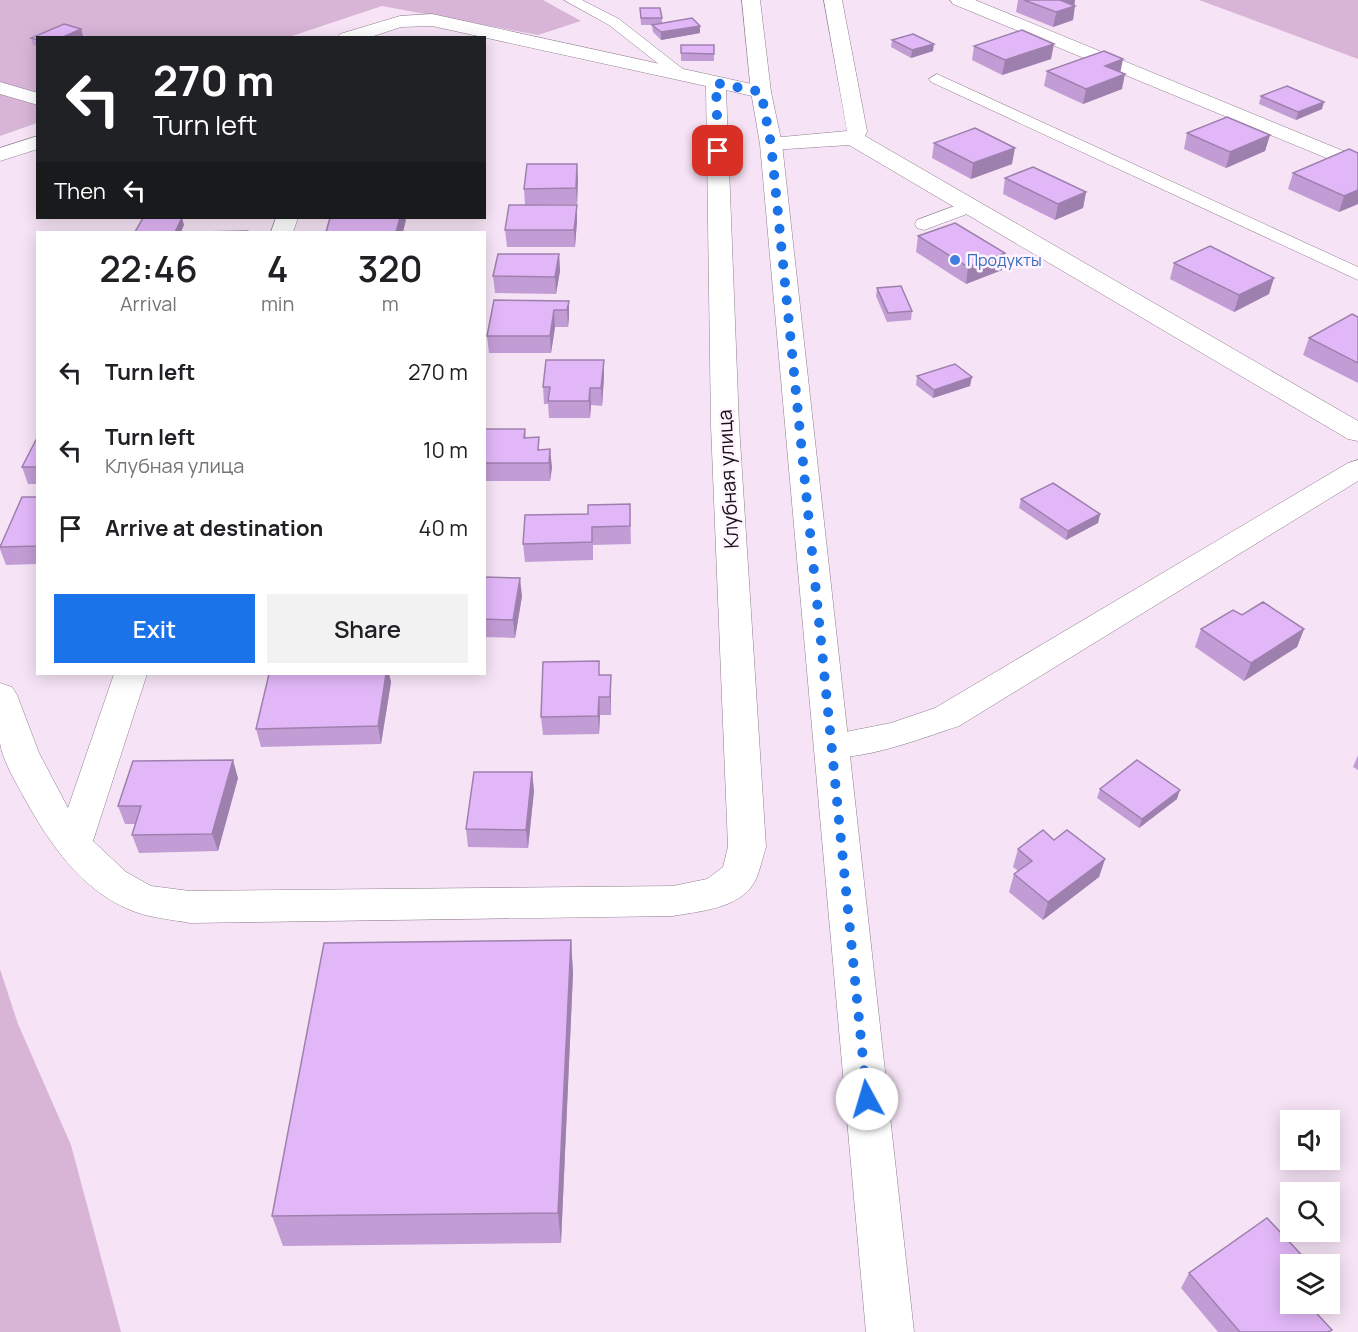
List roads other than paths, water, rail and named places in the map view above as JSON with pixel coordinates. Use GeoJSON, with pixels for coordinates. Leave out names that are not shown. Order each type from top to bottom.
{"type":"FeatureCollection","features":[{"type":"Feature","properties":{"kind":"street"},"geometry":{"type":"LineString","coordinates":[[751,0],[761,92],[771,144],[890,1332]]}},
{"type":"Feature","properties":{"kind":"street"},"geometry":{"type":"LineString","coordinates":[[833,0],[857,131],[853,138]]}},
{"type":"Feature","properties":{"kind":"street"},"geometry":{"type":"LineString","coordinates":[[959,0],[1358,165]]}},
{"type":"Feature","properties":{"kind":"street"},"geometry":{"type":"LineString","coordinates":[[351,36],[400,22],[432,20],[761,92]]}},
{"type":"Feature","properties":{"kind":"street","name":"Клубная улица"},"geometry":{"type":"LineString","coordinates":[[74,843],[102,876],[142,899],[190,907],[673,901],[717,892],[739,874],[747,847],[725,425],[716,83]]}},
{"type":"Feature","properties":{"kind":"street"},"geometry":{"type":"LineString","coordinates":[[0,88],[36,98]]}},
{"type":"Feature","properties":{"kind":"street"},"geometry":{"type":"LineString","coordinates":[[771,144],[853,138],[1358,433]]}},
{"type":"Feature","properties":{"kind":"street"},"geometry":{"type":"LineString","coordinates":[[0,154],[36,143]]}},
{"type":"Feature","properties":{"kind":"street"},"geometry":{"type":"LineString","coordinates":[[832,746],[892,735],[947,717],[1358,469]]}},
{"type":"Feature","properties":{"kind":"street"},"geometry":{"type":"LineString","coordinates":[[74,843],[131,675]]}},
{"type":"Feature","properties":{"kind":"street"},"geometry":{"type":"LineString","coordinates":[[0,694],[35,788],[74,843]]}},
{"type":"Feature","properties":{"kind":"lane"},"geometry":{"type":"LineString","coordinates":[[571,0],[614,22],[680,73]]}},
{"type":"Feature","properties":{"kind":"lane"},"geometry":{"type":"LineString","coordinates":[[937,80],[1358,274]]}},
{"type":"Feature","properties":{"kind":"lane"},"geometry":{"type":"LineString","coordinates":[[924,224],[968,207]]}},
{"type":"Feature","properties":{"kind":"place","name":"Продукты"},"geometry":{"type":"Point","coordinates":[955,260]}}]}
